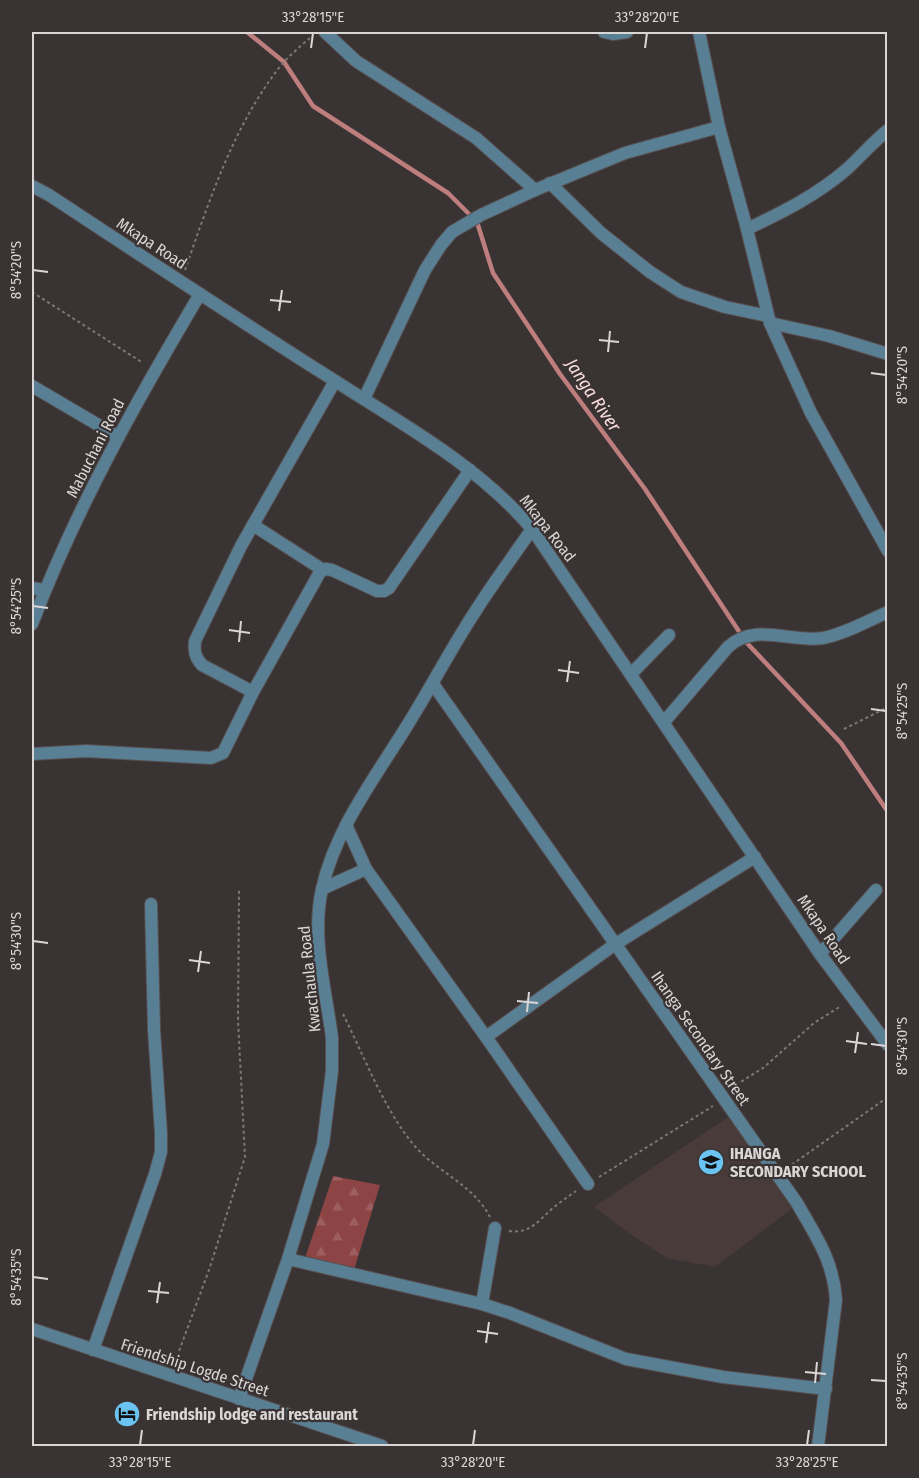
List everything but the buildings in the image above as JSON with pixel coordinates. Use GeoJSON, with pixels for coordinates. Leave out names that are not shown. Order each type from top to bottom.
{"type":"FeatureCollection","features":[{"type":"Feature","properties":{"kind":"street"},"geometry":{"type":"LineString","coordinates":[[325,32],[356,62],[476,138],[535,190]]}},
{"type":"Feature","properties":{"kind":"street"},"geometry":{"type":"LineString","coordinates":[[604,32],[613,34],[627,32]]}},
{"type":"Feature","properties":{"kind":"street"},"geometry":{"type":"LineString","coordinates":[[699,32],[719,127],[769,319],[811,413],[888,551]]}},
{"type":"Feature","properties":{"kind":"street"},"geometry":{"type":"LineString","coordinates":[[364,399],[425,270],[452,232],[481,215],[550,183],[625,153],[719,127]]}},
{"type":"Feature","properties":{"kind":"street"},"geometry":{"type":"LineString","coordinates":[[747,229],[809,197],[847,169],[888,130]]}},
{"type":"Feature","properties":{"kind":"street"},"geometry":{"type":"LineString","coordinates":[[550,183],[601,233],[650,272],[681,292],[724,307],[888,354]]}},
{"type":"Feature","properties":{"kind":"street","name":"Mkapa Road"},"geometry":{"type":"LineString","coordinates":[[32,186],[334,381],[413,429],[470,470],[504,499],[532,529],[820,954],[888,1045]]}},
{"type":"Feature","properties":{"kind":"street","name":"Mabuchani Road"},"geometry":{"type":"LineString","coordinates":[[32,624],[45,590],[117,436],[200,294]]}},
{"type":"Feature","properties":{"kind":"street"},"geometry":{"type":"LineString","coordinates":[[253,692],[202,665],[196,658],[195,641],[253,525],[334,381]]}},
{"type":"Feature","properties":{"kind":"street"},"geometry":{"type":"LineString","coordinates":[[32,386],[117,436]]}},
{"type":"Feature","properties":{"kind":"street"},"geometry":{"type":"LineString","coordinates":[[253,525],[323,570],[332,570],[377,591],[384,591],[389,588],[470,470]]}},
{"type":"Feature","properties":{"kind":"street","name":"Kwachaula Road"},"geometry":{"type":"LineString","coordinates":[[239,1399],[288,1259],[323,1144],[332,1071],[332,1038],[318,936],[322,889],[332,858],[346,825],[473,615],[532,529]]}},
{"type":"Feature","properties":{"kind":"street"},"geometry":{"type":"LineString","coordinates":[[32,754],[86,751],[211,758],[223,753],[253,692],[323,570]]}},
{"type":"Feature","properties":{"kind":"street"},"geometry":{"type":"LineString","coordinates":[[32,588],[45,590]]}},
{"type":"Feature","properties":{"kind":"street"},"geometry":{"type":"LineString","coordinates":[[664,722],[728,647],[738,639],[752,635],[821,638],[835,635],[888,612]]}},
{"type":"Feature","properties":{"kind":"street"},"geometry":{"type":"LineString","coordinates":[[631,674],[669,635]]}},
{"type":"Feature","properties":{"kind":"street","name":"Ihanga Secondary Street"},"geometry":{"type":"LineString","coordinates":[[433,684],[797,1203],[829,1261],[834,1278],[836,1300],[818,1446]]}},
{"type":"Feature","properties":{"kind":"street"},"geometry":{"type":"LineString","coordinates":[[346,825],[366,869],[588,1184]]}},
{"type":"Feature","properties":{"kind":"street"},"geometry":{"type":"LineString","coordinates":[[486,1037],[614,945],[755,857]]}},
{"type":"Feature","properties":{"kind":"street"},"geometry":{"type":"LineString","coordinates":[[322,889],[366,869]]}},
{"type":"Feature","properties":{"kind":"street"},"geometry":{"type":"LineString","coordinates":[[820,954],[876,890]]}},
{"type":"Feature","properties":{"kind":"street"},"geometry":{"type":"LineString","coordinates":[[93,1350],[161,1152],[154,1030],[151,904]]}},
{"type":"Feature","properties":{"kind":"street"},"geometry":{"type":"LineString","coordinates":[[482,1304],[495,1228]]}},
{"type":"Feature","properties":{"kind":"street"},"geometry":{"type":"LineString","coordinates":[[288,1259],[482,1304],[626,1359],[723,1377],[826,1389]]}},
{"type":"Feature","properties":{"kind":"street","name":"Friendship Logde Street"},"geometry":{"type":"LineString","coordinates":[[32,1329],[382,1446]]}},
{"type":"Feature","properties":{"kind":"path"},"geometry":{"type":"LineString","coordinates":[[182,282],[216,181],[258,97],[284,62],[316,32]]}},
{"type":"Feature","properties":{"kind":"path"},"geometry":{"type":"LineString","coordinates":[[32,292],[154,371]]}},
{"type":"Feature","properties":{"kind":"path"},"geometry":{"type":"LineString","coordinates":[[844,729],[888,707]]}},
{"type":"Feature","properties":{"kind":"path"},"geometry":{"type":"LineString","coordinates":[[170,1376],[208,1270],[244,1157],[238,1020],[239,890]]}},
{"type":"Feature","properties":{"kind":"path"},"geometry":{"type":"LineString","coordinates":[[343,1014],[398,1125],[415,1147],[439,1169],[461,1183],[481,1203],[495,1228],[512,1232],[531,1229],[554,1207],[722,1097],[763,1068],[814,1023],[853,999]]}},
{"type":"Feature","properties":{"kind":"path"},"geometry":{"type":"LineString","coordinates":[[777,1175],[888,1097]]}},
{"type":"Feature","properties":{"kind":"shaded area","name":"IHANGA SECONDARY SCHOOL"},"geometry":{"type":"Polygon","coordinates":[[[728,1117],[794,1207],[715,1267],[667,1258],[594,1207],[728,1117]]]}},
{"type":"Feature","properties":{"kind":"green space"},"geometry":{"type":"Polygon","coordinates":[[[333,1176],[380,1185],[353,1273],[304,1261],[333,1176]]]}},
{"type":"Feature","properties":{"kind":"waterway","name":"Janga River"},"geometry":{"type":"LineString","coordinates":[[247,32],[284,62],[313,106],[448,193],[477,222],[493,273],[560,374],[645,489],[746,642],[841,743],[888,812]]}},
{"type":"Feature","properties":{"kind":"place","name":"IHANGA SECONDARY SCHOOL"},"geometry":{"type":"Point","coordinates":[711,1162]}},
{"type":"Feature","properties":{"kind":"place","name":"Friendship lodge and restaurant"},"geometry":{"type":"Point","coordinates":[127,1414]}}]}
